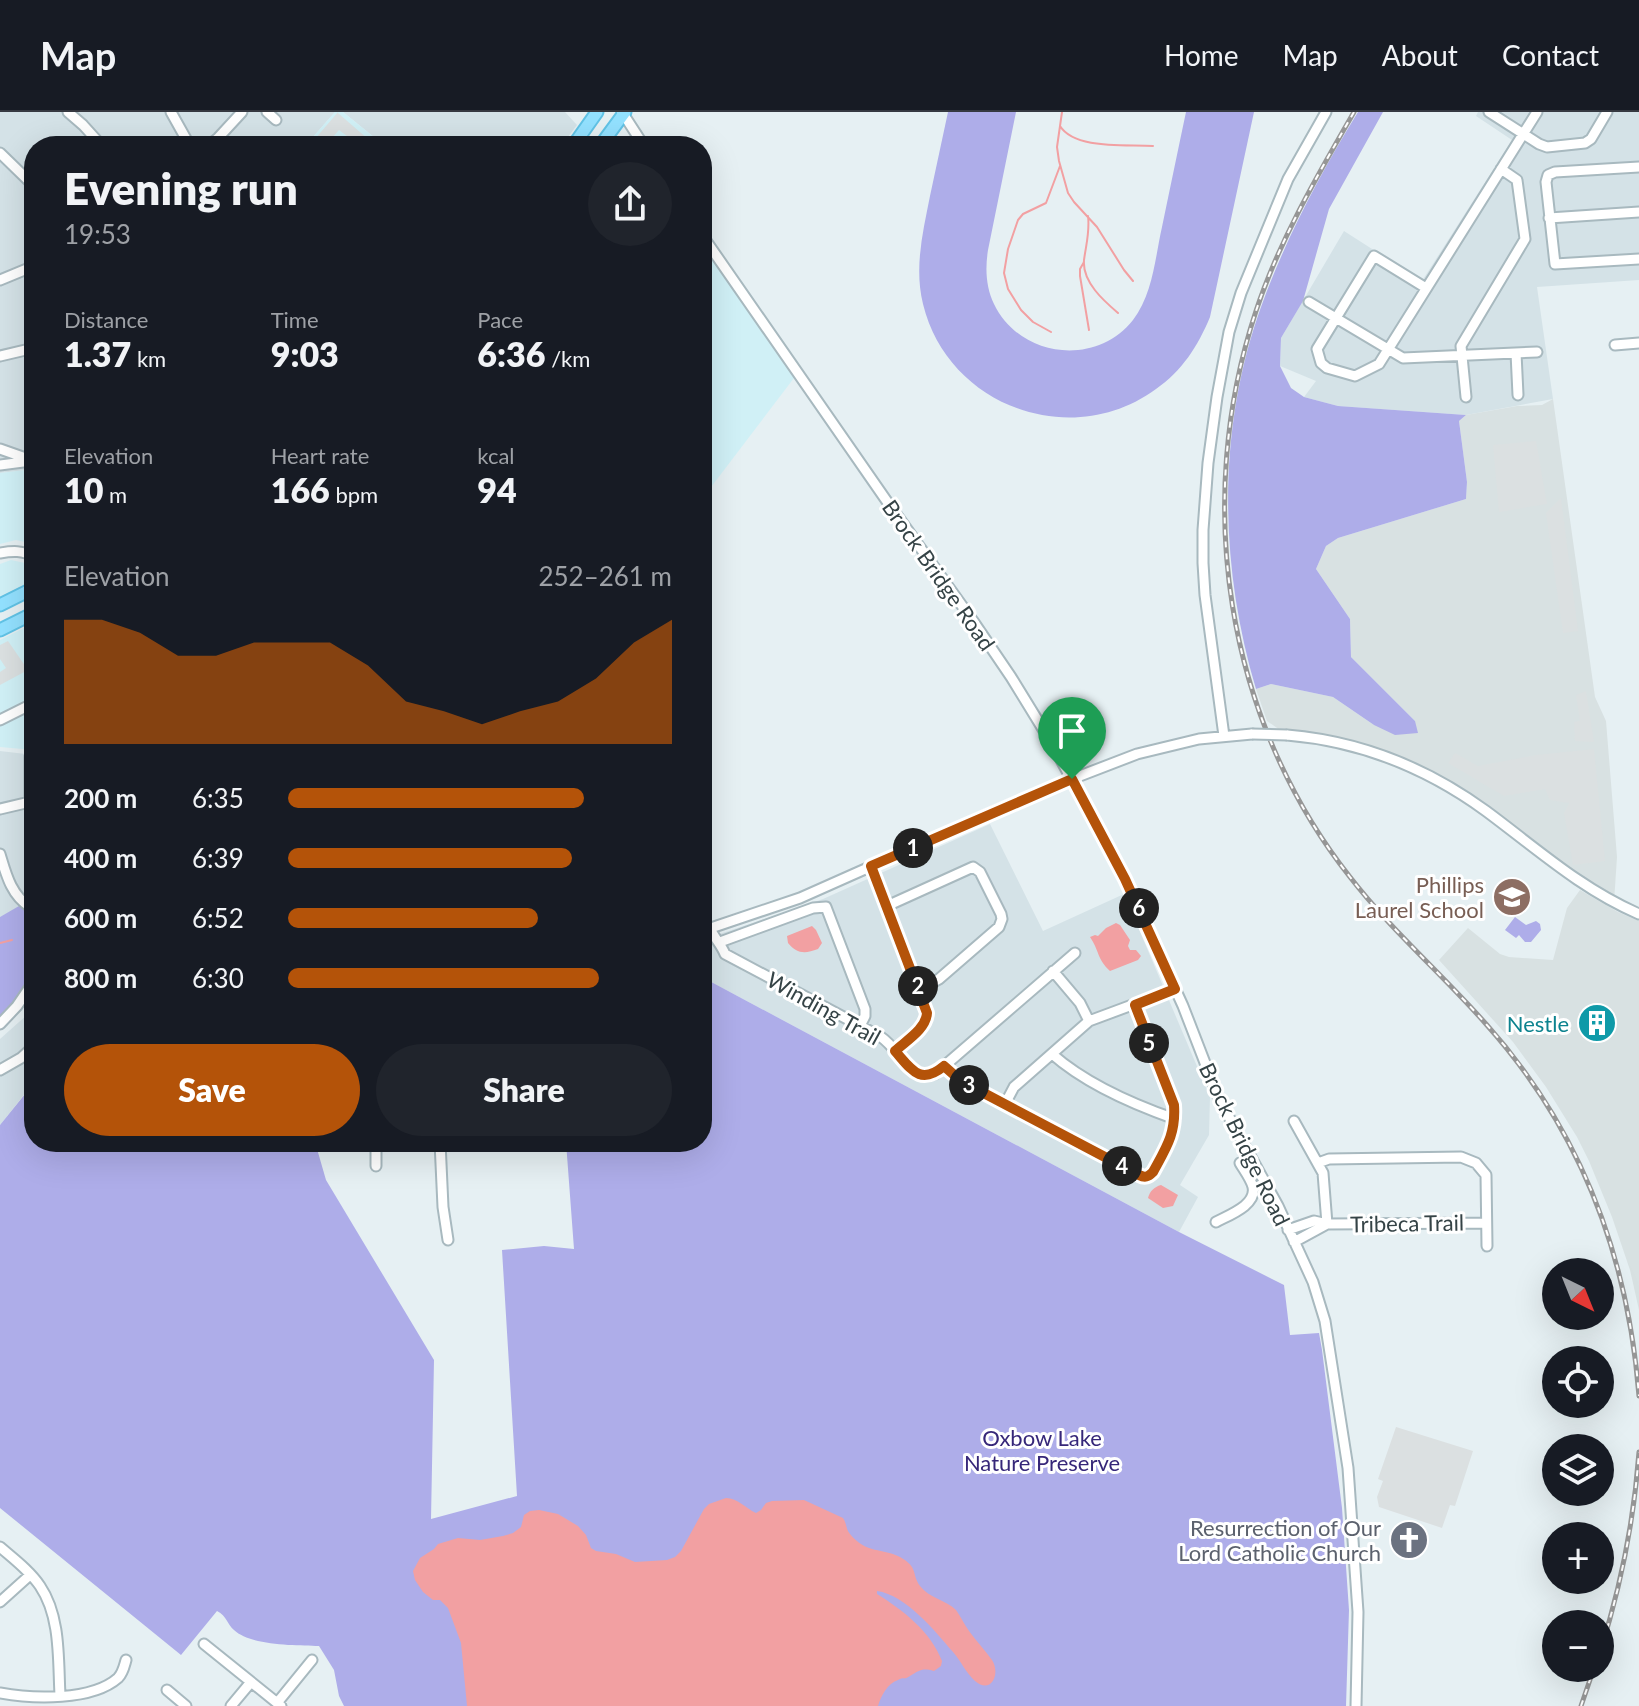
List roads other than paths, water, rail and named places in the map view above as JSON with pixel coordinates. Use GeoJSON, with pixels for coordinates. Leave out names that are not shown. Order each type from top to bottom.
{"type":"FeatureCollection","features":[{"type":"Feature","properties":{"kind":"main road"},"geometry":{"type":"LineString","coordinates":[[580,136],[597,112]]}},
{"type":"Feature","properties":{"kind":"main road"},"geometry":{"type":"LineString","coordinates":[[607,136],[624,113]]}},
{"type":"Feature","properties":{"kind":"main road"},"geometry":{"type":"LineString","coordinates":[[0,605],[24,593]]}},
{"type":"Feature","properties":{"kind":"main road"},"geometry":{"type":"LineString","coordinates":[[0,630],[24,618]]}},
{"type":"Feature","properties":{"kind":"street"},"geometry":{"type":"LineString","coordinates":[[68,112],[93,136]]}},
{"type":"Feature","properties":{"kind":"street"},"geometry":{"type":"LineString","coordinates":[[171,112],[184,136]]}},
{"type":"Feature","properties":{"kind":"street"},"geometry":{"type":"LineString","coordinates":[[220,136],[242,112]]}},
{"type":"Feature","properties":{"kind":"street"},"geometry":{"type":"LineString","coordinates":[[267,112],[276,120]]}},
{"type":"Feature","properties":{"kind":"street"},"geometry":{"type":"LineString","coordinates":[[1224,736],[1203,563],[1208,463],[1217,397],[1229,332],[1251,267],[1288,179],[1326,112]]}},
{"type":"Feature","properties":{"kind":"street"},"geometry":{"type":"LineString","coordinates":[[1426,288],[1374,256],[1317,349],[1321,363],[1327,368],[1355,376],[1379,364],[1537,112]]}},
{"type":"Feature","properties":{"kind":"street"},"geometry":{"type":"LineString","coordinates":[[1493,113],[1543,146],[1581,145],[1591,139],[1607,112]]}},
{"type":"Feature","properties":{"kind":"street"},"geometry":{"type":"LineString","coordinates":[[624,113],[638,136]]}},
{"type":"Feature","properties":{"kind":"street"},"geometry":{"type":"LineString","coordinates":[[0,153],[24,176]]}},
{"type":"Feature","properties":{"kind":"street"},"geometry":{"type":"LineString","coordinates":[[1639,167],[1551,173],[1546,182],[1555,264],[1639,259]]}},
{"type":"Feature","properties":{"kind":"street"},"geometry":{"type":"LineString","coordinates":[[1466,397],[1461,346],[1525,239],[1517,180],[1501,169]]}},
{"type":"Feature","properties":{"kind":"street"},"geometry":{"type":"LineString","coordinates":[[1549,218],[1639,212]]}},
{"type":"Feature","properties":{"kind":"street","name":"Brock Bridge Road"},"geometry":{"type":"LineString","coordinates":[[712,249],[973,621],[1011,677],[1072,779],[1125,879],[1175,989],[1219,1099],[1266,1183],[1313,1282],[1325,1321],[1348,1468],[1358,1612],[1356,1706]]}},
{"type":"Feature","properties":{"kind":"street"},"geometry":{"type":"LineString","coordinates":[[0,280],[24,270]]}},
{"type":"Feature","properties":{"kind":"street"},"geometry":{"type":"LineString","coordinates":[[1309,302],[1396,356],[1409,359],[1537,352]]}},
{"type":"Feature","properties":{"kind":"street"},"geometry":{"type":"LineString","coordinates":[[1615,345],[1639,343]]}},
{"type":"Feature","properties":{"kind":"street"},"geometry":{"type":"LineString","coordinates":[[0,356],[24,350]]}},
{"type":"Feature","properties":{"kind":"street"},"geometry":{"type":"LineString","coordinates":[[1516,353],[1518,395]]}},
{"type":"Feature","properties":{"kind":"street"},"geometry":{"type":"LineString","coordinates":[[0,449],[24,457]]}},
{"type":"Feature","properties":{"kind":"street"},"geometry":{"type":"LineString","coordinates":[[0,465],[24,462]]}},
{"type":"Feature","properties":{"kind":"street"},"geometry":{"type":"LineString","coordinates":[[0,553],[24,552]]}},
{"type":"Feature","properties":{"kind":"street"},"geometry":{"type":"LineString","coordinates":[[0,720],[24,708]]}},
{"type":"Feature","properties":{"kind":"street"},"geometry":{"type":"LineString","coordinates":[[712,927],[800,898],[1072,779],[1159,748],[1252,734],[1325,740],[1388,757],[1425,773],[1469,799],[1589,889],[1639,914]]}},
{"type":"Feature","properties":{"kind":"street"},"geometry":{"type":"LineString","coordinates":[[0,809],[24,803]]}},
{"type":"Feature","properties":{"kind":"street"},"geometry":{"type":"LineString","coordinates":[[0,854],[15,894],[24,903]]}},
{"type":"Feature","properties":{"kind":"street"},"geometry":{"type":"LineString","coordinates":[[871,866],[927,1013],[927,1020],[921,1028],[895,1051]]}},
{"type":"Feature","properties":{"kind":"street"},"geometry":{"type":"LineString","coordinates":[[887,906],[973,867],[980,872],[1001,914],[999,927],[939,979],[919,990]]}},
{"type":"Feature","properties":{"kind":"street"},"geometry":{"type":"LineString","coordinates":[[720,942],[813,908],[826,907],[865,1009],[860,1026]]}},
{"type":"Feature","properties":{"kind":"street","name":"Winding Trail"},"geometry":{"type":"LineString","coordinates":[[712,933],[725,954],[884,1039],[917,1074],[935,1074],[944,1066]]}},
{"type":"Feature","properties":{"kind":"street"},"geometry":{"type":"LineString","coordinates":[[1075,953],[944,1066],[961,1081],[1144,1177],[1149,1176],[1172,1135],[1174,1105],[1135,1005]]}},
{"type":"Feature","properties":{"kind":"street"},"geometry":{"type":"LineString","coordinates":[[1053,971],[1080,1003],[1089,1021]]}},
{"type":"Feature","properties":{"kind":"street"},"geometry":{"type":"LineString","coordinates":[[1005,1104],[1014,1087],[1089,1021],[1175,989]]}},
{"type":"Feature","properties":{"kind":"street"},"geometry":{"type":"LineString","coordinates":[[0,1024],[24,996]]}},
{"type":"Feature","properties":{"kind":"street"},"geometry":{"type":"LineString","coordinates":[[1052,1054],[1085,1079],[1175,1119]]}},
{"type":"Feature","properties":{"kind":"street"},"geometry":{"type":"LineString","coordinates":[[0,1056],[2,1068],[24,1055]]}},
{"type":"Feature","properties":{"kind":"street"},"geometry":{"type":"LineString","coordinates":[[1294,1121],[1323,1173],[1327,1224]]}},
{"type":"Feature","properties":{"kind":"street"},"geometry":{"type":"LineString","coordinates":[[376,1152],[376,1166]]}},
{"type":"Feature","properties":{"kind":"street"},"geometry":{"type":"LineString","coordinates":[[440,1152],[448,1240]]}},
{"type":"Feature","properties":{"kind":"street"},"geometry":{"type":"LineString","coordinates":[[1318,1163],[1329,1159],[1469,1159],[1486,1175],[1487,1246]]}},
{"type":"Feature","properties":{"kind":"street"},"geometry":{"type":"LineString","coordinates":[[1216,1222],[1250,1200],[1253,1190],[1240,1163]]}},
{"type":"Feature","properties":{"kind":"street"},"geometry":{"type":"LineString","coordinates":[[1253,1190],[1266,1183]]}},
{"type":"Feature","properties":{"kind":"street","name":"Tribeca Trail"},"geometry":{"type":"LineString","coordinates":[[1288,1230],[1314,1221],[1327,1224],[1486,1223]]}},
{"type":"Feature","properties":{"kind":"street","name":"Tribeca Trail"},"geometry":{"type":"LineString","coordinates":[[1294,1242],[1327,1224]]}},
{"type":"Feature","properties":{"kind":"street"},"geometry":{"type":"LineString","coordinates":[[0,1547],[40,1587],[52,1615],[60,1695]]}},
{"type":"Feature","properties":{"kind":"street"},"geometry":{"type":"LineString","coordinates":[[0,1602],[30,1575]]}},
{"type":"Feature","properties":{"kind":"street"},"geometry":{"type":"LineString","coordinates":[[204,1644],[279,1704],[312,1660]]}},
{"type":"Feature","properties":{"kind":"street"},"geometry":{"type":"LineString","coordinates":[[0,1693],[40,1697],[80,1695],[118,1677],[126,1660]]}},
{"type":"Feature","properties":{"kind":"street"},"geometry":{"type":"LineString","coordinates":[[231,1706],[251,1682]]}},
{"type":"Feature","properties":{"kind":"street"},"geometry":{"type":"LineString","coordinates":[[167,1690],[186,1706]]}},
{"type":"Feature","properties":{"kind":"waterway"},"geometry":{"type":"LineString","coordinates":[[1062,112],[1057,147],[1068,193],[1097,227],[1133,281]]}},
{"type":"Feature","properties":{"kind":"waterway"},"geometry":{"type":"LineString","coordinates":[[1060,126],[1067,134],[1089,142],[1153,146]]}},
{"type":"Feature","properties":{"kind":"waterway"},"geometry":{"type":"LineString","coordinates":[[1051,332],[1033,322],[1021,310],[1008,289],[1004,273],[1018,220],[1023,214],[1046,203],[1060,166]]}},
{"type":"Feature","properties":{"kind":"waterway"},"geometry":{"type":"LineString","coordinates":[[1088,216],[1084,260],[1086,276],[1106,303],[1118,313]]}},
{"type":"Feature","properties":{"kind":"waterway"},"geometry":{"type":"LineString","coordinates":[[1084,262],[1080,276],[1089,330]]}},
{"type":"Feature","properties":{"kind":"waterway"},"geometry":{"type":"LineString","coordinates":[[0,943],[12,940]]}},
{"type":"Feature","properties":{"kind":"railway"},"geometry":{"type":"LineString","coordinates":[[1354,112],[1276,259],[1256,311],[1237,383],[1227,457],[1225,532],[1232,606],[1249,679],[1274,749],[1307,815],[1366,896],[1486,1024],[1519,1065],[1573,1151],[1611,1245],[1624,1294],[1639,1396]]}},
{"type":"Feature","properties":{"kind":"railway"},"geometry":{"type":"LineString","coordinates":[[1612,1610],[1626,1553],[1639,1452]]}},
{"type":"Feature","properties":{"kind":"railway"},"geometry":{"type":"LineString","coordinates":[[1581,1706],[1589,1682]]}},
{"type":"Feature","properties":{"kind":"place","name":"Phillips Laurel School"},"geometry":{"type":"Point","coordinates":[1512,897]}},
{"type":"Feature","properties":{"kind":"place","name":"Nestle"},"geometry":{"type":"Point","coordinates":[1597,1023]}},
{"type":"Feature","properties":{"kind":"place","name":"Resurrection of Our Lord Catholic Church"},"geometry":{"type":"Point","coordinates":[1409,1540]}},
{"type":"Feature","properties":{"kind":"park label","name":"Oxbow Lake Nature Preserve"},"geometry":{"type":"Point","coordinates":[1042,1450]}}]}
